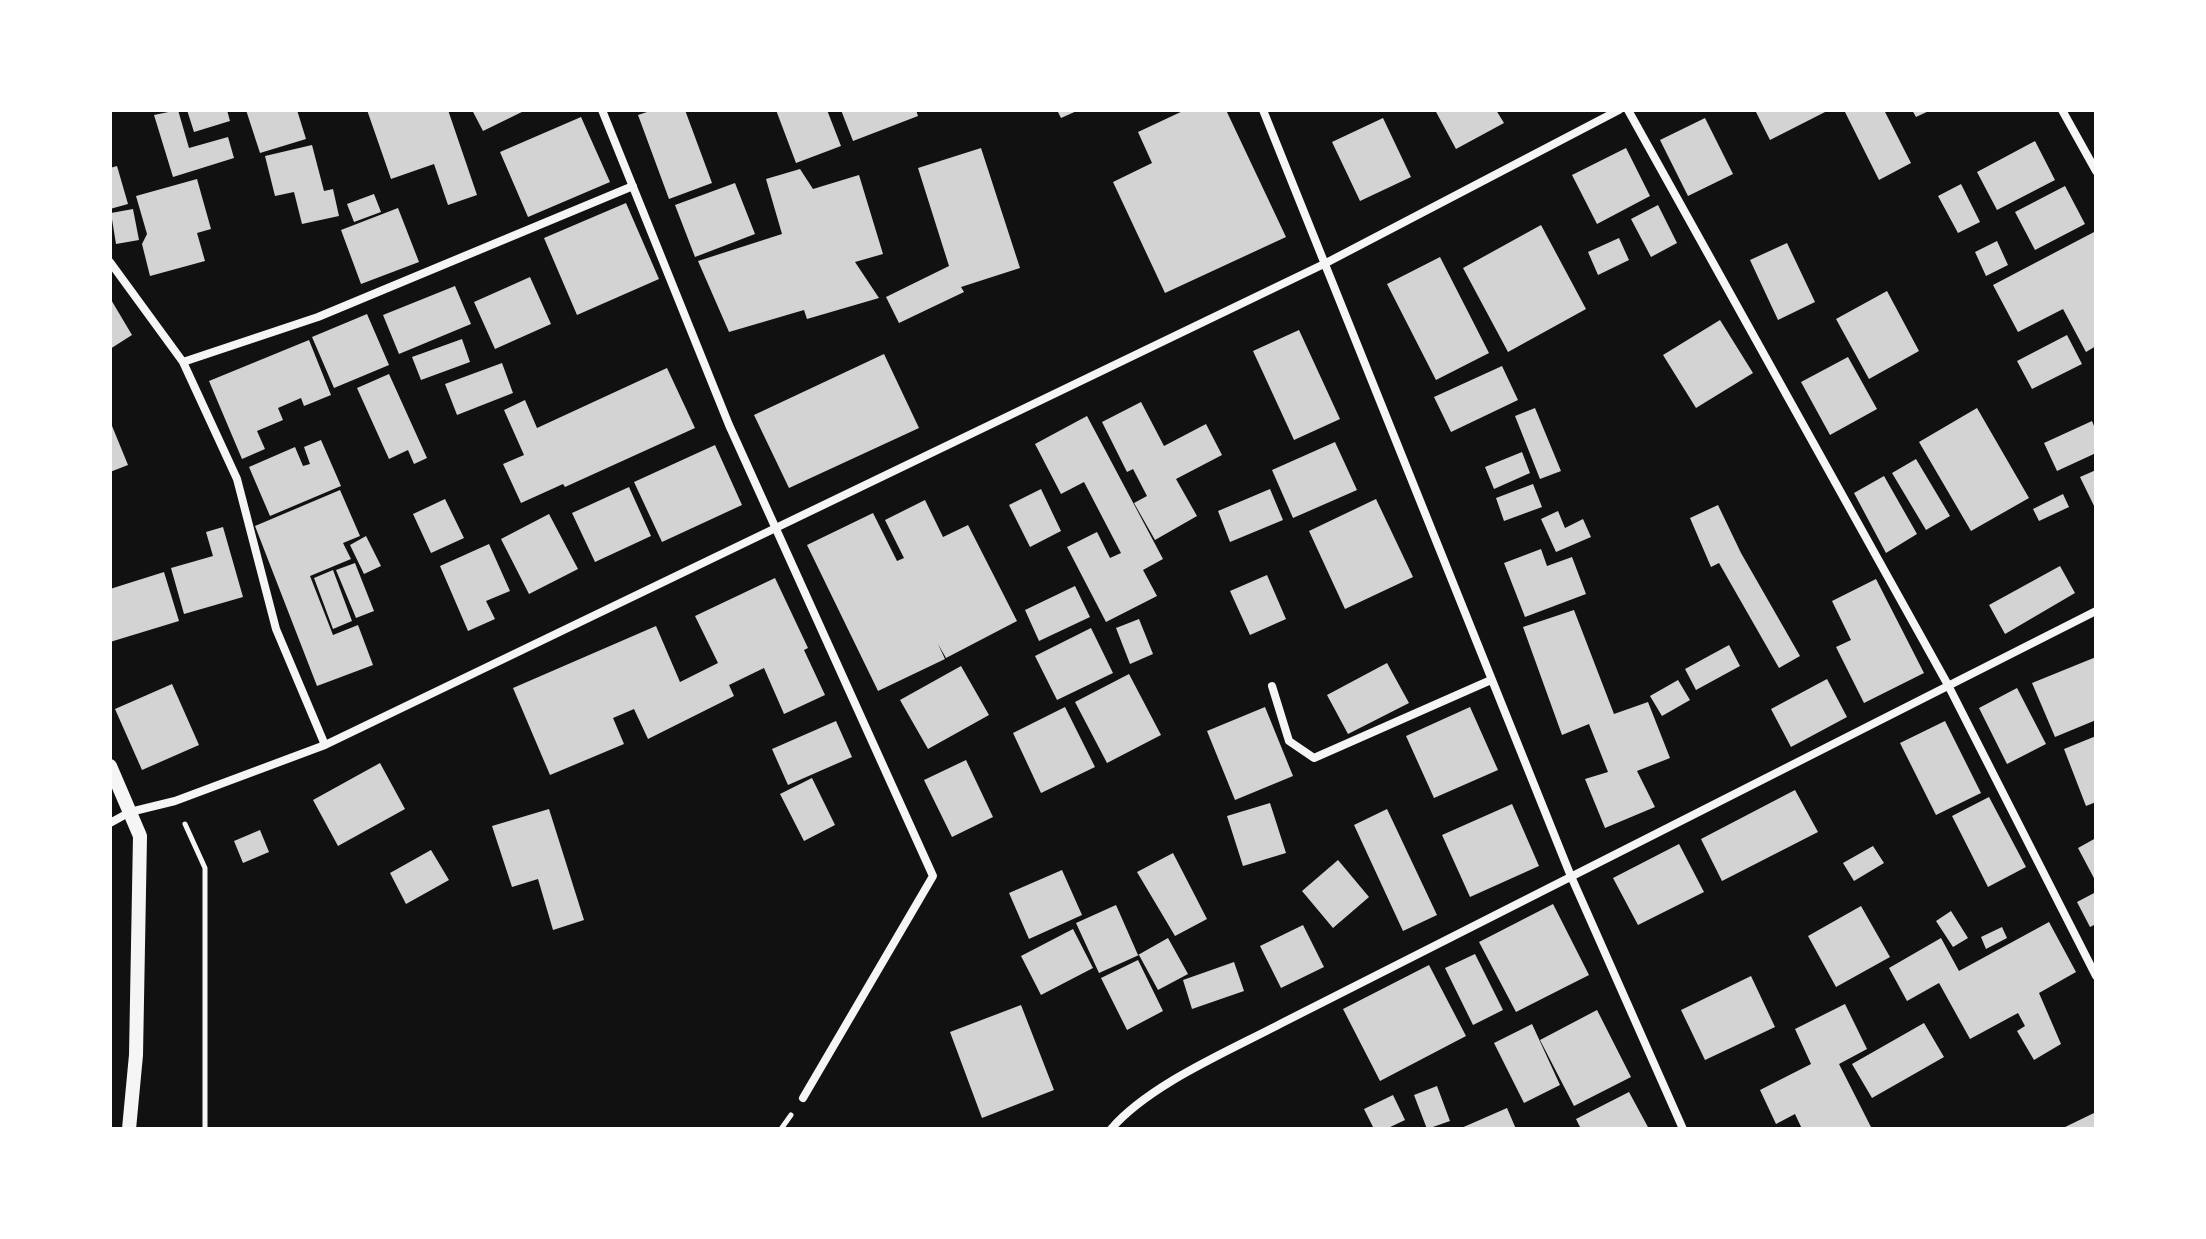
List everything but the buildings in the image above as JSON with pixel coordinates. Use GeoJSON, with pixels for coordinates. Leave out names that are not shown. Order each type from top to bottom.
{"type":"FeatureCollection","features":[{"type":"Feature","properties":{"kind":"street"},"geometry":{"type":"LineString","coordinates":[[602,110],[774,527],[871,734],[933,876],[803,1098]]}},
{"type":"Feature","properties":{"kind":"street"},"geometry":{"type":"LineString","coordinates":[[1263,110],[1570,874],[1683,1129]]}},
{"type":"Feature","properties":{"kind":"street"},"geometry":{"type":"LineString","coordinates":[[110,823],[130,812],[175,801],[325,745],[1324,264],[1619,110]]}},
{"type":"Feature","properties":{"kind":"street"},"geometry":{"type":"LineString","coordinates":[[1628,110],[1948,685],[2096,976]]}},
{"type":"Feature","properties":{"kind":"street"},"geometry":{"type":"LineString","coordinates":[[2062,110],[2096,171]]}},
{"type":"Feature","properties":{"kind":"street"},"geometry":{"type":"LineString","coordinates":[[183,362],[318,317],[633,186]]}},
{"type":"Feature","properties":{"kind":"street"},"geometry":{"type":"LineString","coordinates":[[110,262],[183,362],[237,479],[276,629],[325,745]]}},
{"type":"Feature","properties":{"kind":"street"},"geometry":{"type":"LineString","coordinates":[[1111,1129],[1124,1114],[1189,1073],[1570,874],[2096,611]]}},
{"type":"Feature","properties":{"kind":"street"},"geometry":{"type":"LineString","coordinates":[[1272,686],[1289,741],[1314,758],[1491,680]]}},
{"type":"Feature","properties":{"kind":"street"},"geometry":{"type":"LineString","coordinates":[[110,766],[140,836],[136,1055],[129,1129]]}},
{"type":"Feature","properties":{"kind":"path"},"geometry":{"type":"LineString","coordinates":[[175,801],[205,868],[205,1129]]}}]}
